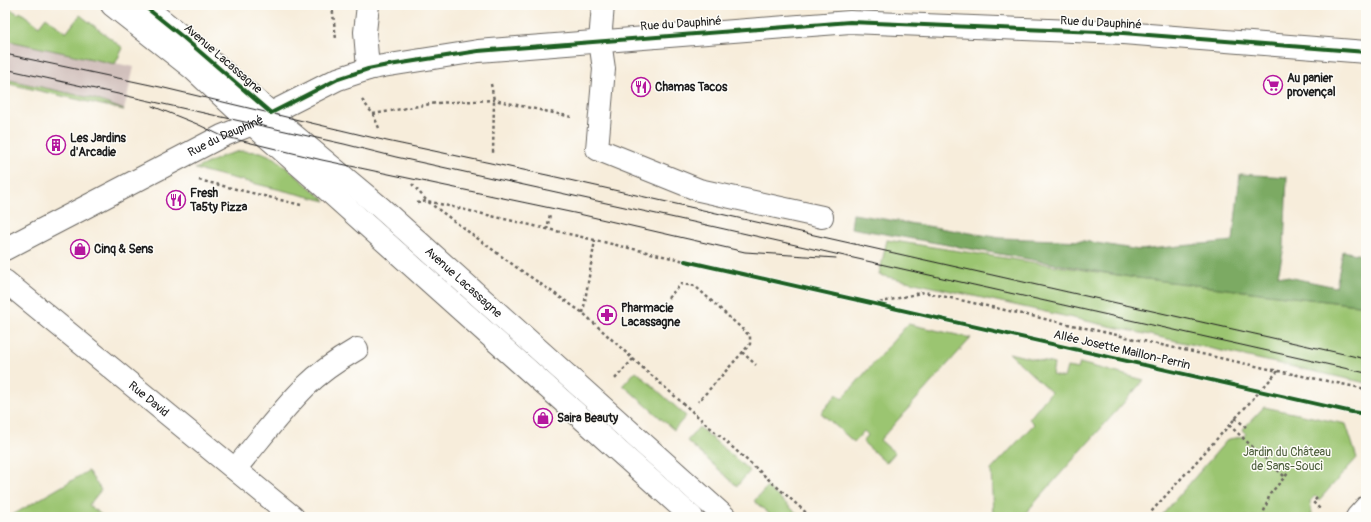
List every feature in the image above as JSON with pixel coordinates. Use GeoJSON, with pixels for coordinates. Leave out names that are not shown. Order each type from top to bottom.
{"type":"FeatureCollection","features":[{"type":"Feature","properties":{"kind":"street","name":"Avenue Lacassagne"},"geometry":{"type":"LineString","coordinates":[[112,5],[192,68],[252,124],[692,517]]}},
{"type":"Feature","properties":{"kind":"street","name":"Avenue Lacassagne"},"geometry":{"type":"LineString","coordinates":[[143,5],[184,38],[271,113],[290,132],[386,213],[725,517]]}},
{"type":"Feature","properties":{"kind":"street"},"geometry":{"type":"LineString","coordinates":[[368,5],[365,32],[368,69]]}},
{"type":"Feature","properties":{"kind":"street"},"geometry":{"type":"LineString","coordinates":[[603,5],[600,41],[604,69],[598,149],[699,190],[822,217]]}},
{"type":"Feature","properties":{"kind":"street","name":"Rue du Dauphiné"},"geometry":{"type":"LineString","coordinates":[[5,249],[222,136],[252,124],[338,79],[368,69],[478,51],[850,22],[1123,33],[1366,52]]}},
{"type":"Feature","properties":{"kind":"street","name":"Rue David"},"geometry":{"type":"LineString","coordinates":[[5,281],[293,517]]}},
{"type":"Feature","properties":{"kind":"street"},"geometry":{"type":"LineString","coordinates":[[235,469],[299,406],[305,387],[337,361],[357,349]]}},
{"type":"Feature","properties":{"kind":"street"},"geometry":{"type":"LineString","coordinates":[[1357,517],[1366,507]]}},
{"type":"Feature","properties":{"kind":"path"},"geometry":{"type":"LineString","coordinates":[[332,5],[336,39]]}},
{"type":"Feature","properties":{"kind":"path"},"geometry":{"type":"LineString","coordinates":[[491,84],[494,100],[493,154]]}},
{"type":"Feature","properties":{"kind":"path"},"geometry":{"type":"LineString","coordinates":[[361,99],[373,114],[379,128]]}},
{"type":"Feature","properties":{"kind":"path"},"geometry":{"type":"LineString","coordinates":[[373,114],[436,103],[494,100],[600,123]]}},
{"type":"Feature","properties":{"kind":"path"},"geometry":{"type":"LineString","coordinates":[[192,178],[304,206]]}},
{"type":"Feature","properties":{"kind":"path"},"geometry":{"type":"LineString","coordinates":[[412,184],[427,201],[516,267],[583,313],[811,517]]}},
{"type":"Feature","properties":{"kind":"path"},"geometry":{"type":"LineString","coordinates":[[412,204],[427,201],[685,261]]}},
{"type":"Feature","properties":{"kind":"path"},"geometry":{"type":"LineString","coordinates":[[547,230],[550,214]]}},
{"type":"Feature","properties":{"kind":"path"},"geometry":{"type":"LineString","coordinates":[[583,313],[595,240]]}},
{"type":"Feature","properties":{"kind":"path"},"geometry":{"type":"LineString","coordinates":[[668,298],[681,284],[695,286],[750,336],[750,344],[698,402]]}},
{"type":"Feature","properties":{"kind":"path"},"geometry":{"type":"LineString","coordinates":[[742,352],[756,365]]}},
{"type":"Feature","properties":{"kind":"path"},"geometry":{"type":"LineString","coordinates":[[613,381],[633,359]]}},
{"type":"Feature","properties":{"kind":"path"},"geometry":{"type":"LineString","coordinates":[[1152,517],[1151,512],[1278,371]]}},
{"type":"Feature","properties":{"kind":"path"},"geometry":{"type":"LineString","coordinates":[[1252,390],[1267,393]]}},
{"type":"Feature","properties":{"kind":"path"},"geometry":{"type":"LineString","coordinates":[[1235,418],[1246,427]]}},
{"type":"Feature","properties":{"kind":"path"},"geometry":{"type":"LineString","coordinates":[[1229,425],[1285,477]]}},
{"type":"Feature","properties":{"kind":"path"},"geometry":{"type":"LineString","coordinates":[[1262,517],[1270,494],[1289,472]]}},
{"type":"Feature","properties":{"kind":"path"},"geometry":{"type":"LineString","coordinates":[[1317,498],[1313,502],[1321,510]]}},
{"type":"Feature","properties":{"kind":"shaded area"},"geometry":{"type":"Polygon","coordinates":[[[5,40],[134,67],[124,110],[5,83],[5,40]]]}},
{"type":"Feature","properties":{"kind":"green space"},"geometry":{"type":"Polygon","coordinates":[[[5,5],[18,14],[20,12],[39,26],[46,17],[66,33],[80,15],[123,48],[115,64],[5,40],[5,5]]]}},
{"type":"Feature","properties":{"kind":"green space"},"geometry":{"type":"Polygon","coordinates":[[[5,79],[95,99],[124,110],[5,83],[5,79]]]}},
{"type":"Feature","properties":{"kind":"green space"},"geometry":{"type":"Polygon","coordinates":[[[240,151],[261,152],[275,158],[326,201],[195,169],[223,156],[240,151]]]}},
{"type":"Feature","properties":{"kind":"green space"},"geometry":{"type":"Polygon","coordinates":[[[1240,174],[1287,177],[1284,248],[1278,275],[1336,287],[1343,251],[1366,256],[1366,306],[1130,277],[851,228],[853,214],[1001,238],[1084,241],[1139,250],[1233,241],[1240,174]]]}},
{"type":"Feature","properties":{"kind":"green space"},"geometry":{"type":"Polygon","coordinates":[[[887,240],[1130,277],[1366,306],[1366,383],[879,275],[887,240]]]}},
{"type":"Feature","properties":{"kind":"green space"},"geometry":{"type":"Polygon","coordinates":[[[908,324],[971,338],[880,440],[895,453],[886,463],[863,442],[868,435],[864,431],[854,442],[821,413],[837,394],[842,399],[908,324]]]}},
{"type":"Feature","properties":{"kind":"green space"},"geometry":{"type":"Polygon","coordinates":[[[1009,353],[1054,364],[1052,375],[1064,378],[1067,367],[1078,369],[1080,363],[1144,380],[1022,517],[993,517],[991,470],[1034,424],[1029,419],[1051,392],[1009,353]]]}},
{"type":"Feature","properties":{"kind":"green space"},"geometry":{"type":"Polygon","coordinates":[[[636,371],[686,416],[674,430],[623,385],[636,371]]]}},
{"type":"Feature","properties":{"kind":"green space","name":"Jardin du Château de Sans-Souci"},"geometry":{"type":"Polygon","coordinates":[[[1264,407],[1346,424],[1357,458],[1319,500],[1315,496],[1310,501],[1312,514],[1310,517],[1162,517],[1228,439],[1243,437],[1246,434],[1242,430],[1264,407]]]}},
{"type":"Feature","properties":{"kind":"green space"},"geometry":{"type":"Polygon","coordinates":[[[699,427],[750,471],[737,486],[687,441],[699,427]]]}},
{"type":"Feature","properties":{"kind":"green space"},"geometry":{"type":"Polygon","coordinates":[[[88,471],[101,490],[89,505],[104,517],[9,517],[88,471]]]}},
{"type":"Feature","properties":{"kind":"green space"},"geometry":{"type":"Polygon","coordinates":[[[767,487],[801,517],[773,517],[754,501],[767,487]]]}},
{"type":"Feature","properties":{"kind":"tram line"},"geometry":{"type":"LineString","coordinates":[[5,54],[160,87],[387,141],[547,175],[1366,359]]}},
{"type":"Feature","properties":{"kind":"tram line"},"geometry":{"type":"LineString","coordinates":[[5,69],[1366,373]]}},
{"type":"Feature","properties":{"kind":"tram line"},"geometry":{"type":"LineString","coordinates":[[152,106],[222,136],[322,160],[579,214],[745,252],[836,258]]}},
{"type":"Feature","properties":{"kind":"cycle path"},"geometry":{"type":"LineString","coordinates":[[143,5],[184,38],[271,113],[338,79],[368,69],[478,51],[850,22],[1123,33],[1366,52]]}},
{"type":"Feature","properties":{"kind":"cycle path","name":"Allée Josette Maillon-Perrin"},"geometry":{"type":"LineString","coordinates":[[685,261],[1366,414]]}},
{"type":"Feature","properties":{"kind":"place","name":"Au panier provençal"},"geometry":{"type":"Point","coordinates":[1273,85]}},
{"type":"Feature","properties":{"kind":"place","name":"Chamas Tacos"},"geometry":{"type":"Point","coordinates":[641,87]}},
{"type":"Feature","properties":{"kind":"place","name":"Les Jardins d'Arcadie"},"geometry":{"type":"Point","coordinates":[56,145]}},
{"type":"Feature","properties":{"kind":"place","name":"Fresh Ta5ty Pizza"},"geometry":{"type":"Point","coordinates":[176,200]}},
{"type":"Feature","properties":{"kind":"place","name":"Cinq & Sens"},"geometry":{"type":"Point","coordinates":[80,249]}},
{"type":"Feature","properties":{"kind":"place","name":"Pharmacie Lacassagne"},"geometry":{"type":"Point","coordinates":[607,315]}},
{"type":"Feature","properties":{"kind":"place","name":"Saira Beauty"},"geometry":{"type":"Point","coordinates":[543,418]}}]}
